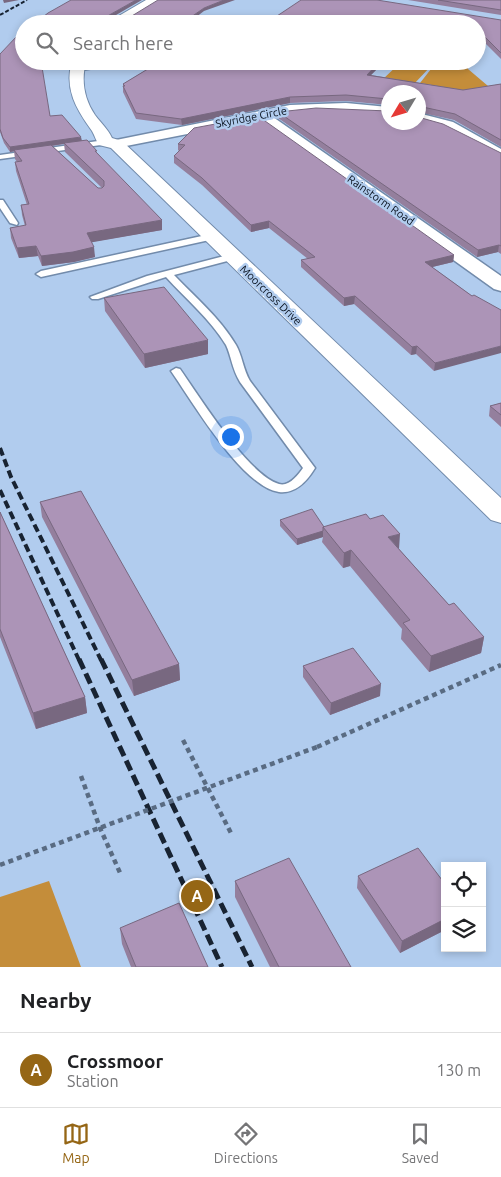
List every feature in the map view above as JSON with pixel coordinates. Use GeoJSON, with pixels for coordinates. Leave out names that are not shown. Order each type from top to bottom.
{"type":"FeatureCollection","features":[{"type":"Feature","properties":{"kind":"street"},"geometry":{"type":"LineString","coordinates":[[128,15],[155,0]]}},
{"type":"Feature","properties":{"kind":"street","name":"Moorcross Drive"},"geometry":{"type":"LineString","coordinates":[[77,70],[76,84],[82,106],[110,143],[501,514]]}},
{"type":"Feature","properties":{"kind":"street","name":"Skyridge Circle"},"geometry":{"type":"LineString","coordinates":[[110,143],[307,108],[346,107],[381,110]]}},
{"type":"Feature","properties":{"kind":"street","name":"Rainstorm Road"},"geometry":{"type":"LineString","coordinates":[[261,115],[501,285]]}},
{"type":"Feature","properties":{"kind":"street"},"geometry":{"type":"LineString","coordinates":[[426,118],[448,125],[501,154]]}},
{"type":"Feature","properties":{"kind":"lane"},"geometry":{"type":"LineString","coordinates":[[0,157],[110,143]]}},
{"type":"Feature","properties":{"kind":"lane"},"geometry":{"type":"LineString","coordinates":[[55,149],[61,156]]}},
{"type":"Feature","properties":{"kind":"lane"},"geometry":{"type":"LineString","coordinates":[[0,202],[14,223]]}},
{"type":"Feature","properties":{"kind":"lane"},"geometry":{"type":"LineString","coordinates":[[41,274],[211,237]]}},
{"type":"Feature","properties":{"kind":"lane"},"geometry":{"type":"LineString","coordinates":[[95,296],[150,278],[169,275],[232,257]]}},
{"type":"Feature","properties":{"kind":"lane"},"geometry":{"type":"LineString","coordinates":[[169,275],[214,322],[232,347],[238,370],[245,382],[309,468],[303,479],[296,484],[277,488],[260,479],[224,437],[176,371]]}},
{"type":"Feature","properties":{"kind":"path"},"geometry":{"type":"LineString","coordinates":[[0,865],[317,747],[501,665]]}},
{"type":"Feature","properties":{"kind":"path"},"geometry":{"type":"LineString","coordinates":[[183,740],[231,833]]}},
{"type":"Feature","properties":{"kind":"path"},"geometry":{"type":"LineString","coordinates":[[81,776],[100,828],[121,875]]}},
{"type":"Feature","properties":{"kind":"shaded area"},"geometry":{"type":"Polygon","coordinates":[[[393,70],[427,70],[414,84],[382,80],[393,70]]]}},
{"type":"Feature","properties":{"kind":"shaded area"},"geometry":{"type":"Polygon","coordinates":[[[430,70],[469,70],[501,97],[481,95],[420,83],[430,70]]]}},
{"type":"Feature","properties":{"kind":"shaded area"},"geometry":{"type":"Polygon","coordinates":[[[49,881],[81,967],[0,967],[0,897],[49,881]]]}},
{"type":"Feature","properties":{"kind":"building"},"geometry":{"type":"Polygon","coordinates":[[[71,0],[136,0],[109,15],[45,15],[71,0]]]}},
{"type":"Feature","properties":{"kind":"building"},"geometry":{"type":"Polygon","coordinates":[[[158,0],[224,0],[204,8],[194,15],[133,15],[158,0]]]}},
{"type":"Feature","properties":{"kind":"building"},"geometry":{"type":"Polygon","coordinates":[[[301,0],[377,0],[470,15],[278,15],[301,0]]]}},
{"type":"Feature","properties":{"kind":"building"},"geometry":{"type":"Polygon","coordinates":[[[438,0],[501,0],[501,10],[438,0]]]}},
{"type":"Feature","properties":{"kind":"building"},"geometry":{"type":"Polygon","coordinates":[[[486,18],[501,20],[501,53],[486,38],[486,18]]]}},
{"type":"Feature","properties":{"kind":"building"},"geometry":{"type":"Polygon","coordinates":[[[15,38],[15,70],[42,70],[50,116],[62,115],[81,137],[10,147],[3,138],[0,129],[0,54],[15,38]]]}},
{"type":"Feature","properties":{"kind":"building"},"geometry":{"type":"Polygon","coordinates":[[[146,70],[372,70],[367,75],[463,90],[501,84],[501,140],[455,114],[426,108],[426,85],[381,85],[381,98],[346,95],[290,97],[181,119],[136,113],[123,86],[125,86],[123,84],[146,70]]]}},
{"type":"Feature","properties":{"kind":"building"},"geometry":{"type":"Polygon","coordinates":[[[316,108],[381,111],[381,130],[426,130],[426,119],[443,124],[501,153],[501,246],[478,250],[278,112],[316,108]]]}},
{"type":"Feature","properties":{"kind":"building"},"geometry":{"type":"Polygon","coordinates":[[[258,116],[454,255],[425,262],[472,296],[474,295],[501,310],[501,346],[435,363],[417,346],[412,347],[355,296],[344,298],[301,260],[315,257],[269,221],[251,225],[202,178],[174,156],[185,145],[178,144],[194,128],[258,116]]]}},
{"type":"Feature","properties":{"kind":"building"},"geometry":{"type":"Polygon","coordinates":[[[87,140],[97,151],[95,151],[162,220],[87,233],[94,247],[73,252],[41,256],[36,246],[17,248],[10,228],[26,225],[21,205],[29,204],[15,162],[22,161],[14,150],[51,145],[98,188],[102,188],[104,181],[64,143],[87,140]]]}},
{"type":"Feature","properties":{"kind":"building"},"geometry":{"type":"Polygon","coordinates":[[[164,287],[208,340],[144,354],[104,298],[164,287]]]}},
{"type":"Feature","properties":{"kind":"building"},"geometry":{"type":"Polygon","coordinates":[[[501,403],[501,415],[490,406],[501,403]]]}},
{"type":"Feature","properties":{"kind":"building"},"geometry":{"type":"Polygon","coordinates":[[[81,491],[179,664],[132,680],[40,502],[81,491]]]}},
{"type":"Feature","properties":{"kind":"building"},"geometry":{"type":"Polygon","coordinates":[[[312,509],[324,527],[323,531],[297,539],[280,520],[312,509]]]}},
{"type":"Feature","properties":{"kind":"building"},"geometry":{"type":"Polygon","coordinates":[[[0,512],[85,697],[33,713],[0,629],[0,512]]]}},
{"type":"Feature","properties":{"kind":"building"},"geometry":{"type":"Polygon","coordinates":[[[366,514],[370,519],[383,515],[400,534],[388,537],[449,605],[454,603],[484,637],[431,656],[403,623],[410,620],[351,550],[344,553],[323,527],[366,514]]]}},
{"type":"Feature","properties":{"kind":"building"},"geometry":{"type":"Polygon","coordinates":[[[353,648],[381,684],[331,703],[303,666],[353,648]]]}},
{"type":"Feature","properties":{"kind":"building"},"geometry":{"type":"Polygon","coordinates":[[[418,848],[441,879],[441,921],[402,941],[358,876],[418,848]]]}},
{"type":"Feature","properties":{"kind":"building"},"geometry":{"type":"Polygon","coordinates":[[[289,858],[351,967],[279,967],[235,881],[289,858]]]}},
{"type":"Feature","properties":{"kind":"building"},"geometry":{"type":"Polygon","coordinates":[[[179,903],[208,967],[136,967],[120,928],[179,903]]]}},
{"type":"Feature","properties":{"kind":"railway"},"geometry":{"type":"LineString","coordinates":[[0,15],[27,0]]}},
{"type":"Feature","properties":{"kind":"railway"},"geometry":{"type":"LineString","coordinates":[[0,448],[11,477],[101,660]]}},
{"type":"Feature","properties":{"kind":"railway"},"geometry":{"type":"LineString","coordinates":[[0,490],[79,660]]}},
{"type":"Feature","properties":{"kind":"railway"},"geometry":{"type":"LineString","coordinates":[[79,659],[222,967]]}},
{"type":"Feature","properties":{"kind":"railway"},"geometry":{"type":"LineString","coordinates":[[101,659],[252,967]]}},
{"type":"Feature","properties":{"kind":"place","name":"Crossmoor"},"geometry":{"type":"Point","coordinates":[197,896]}}]}
